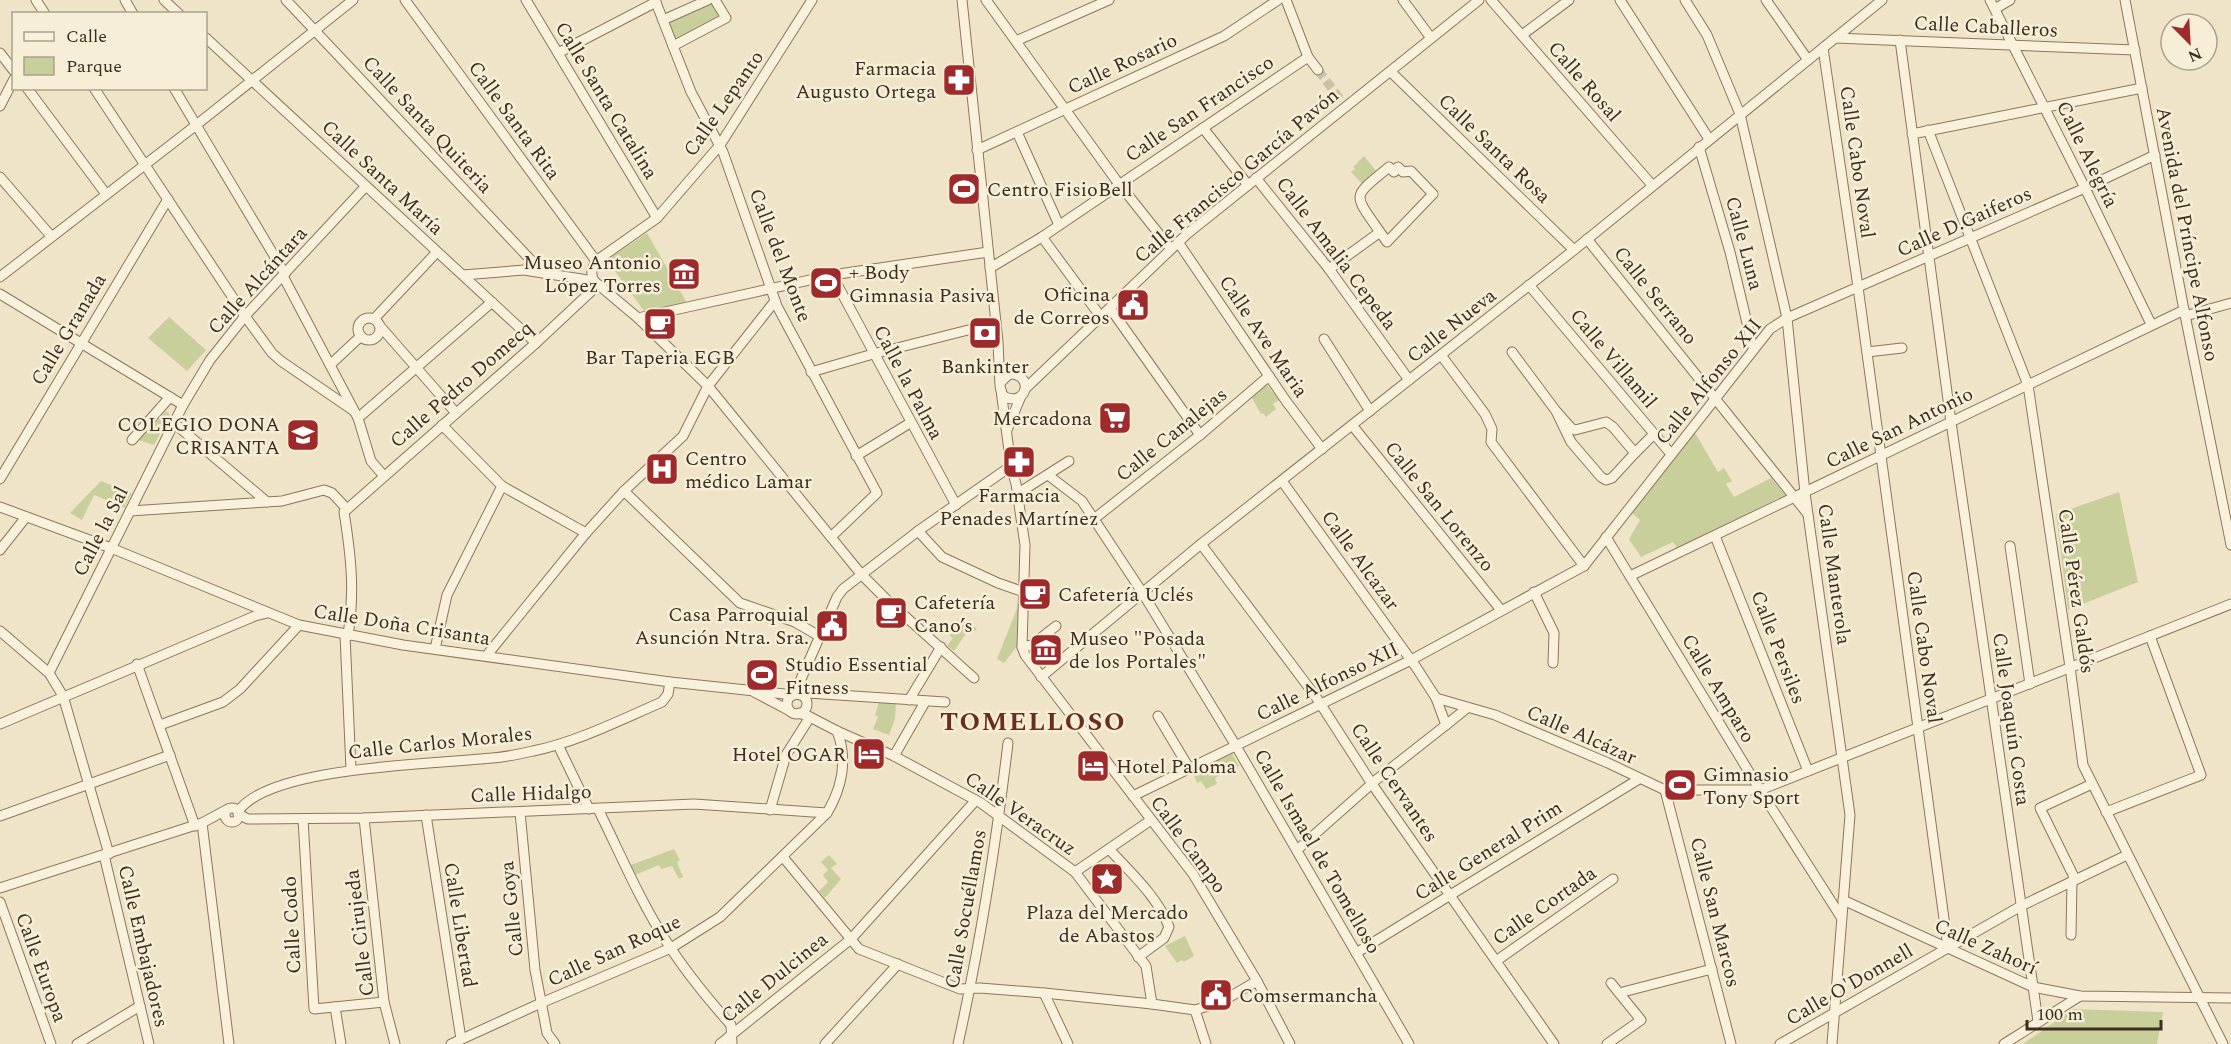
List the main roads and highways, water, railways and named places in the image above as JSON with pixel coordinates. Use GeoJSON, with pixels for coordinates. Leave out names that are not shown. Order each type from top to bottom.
{"type":"FeatureCollection","features":[{"type":"Feature","properties":{"kind":"tunnel"},"geometry":{"type":"LineString","coordinates":[[1318,70],[1340,99]]}},
{"type":"Feature","properties":{"kind":"place","name":"Farmacia Augusto Ortega"},"geometry":{"type":"Point","coordinates":[959,80]}},
{"type":"Feature","properties":{"kind":"place","name":"Centro FisioBell"},"geometry":{"type":"Point","coordinates":[964,189]}},
{"type":"Feature","properties":{"kind":"place","name":"Museo Antonio López Torres"},"geometry":{"type":"Point","coordinates":[684,274]}},
{"type":"Feature","properties":{"kind":"place","name":"+ Body Gimnasia Pasiva"},"geometry":{"type":"Point","coordinates":[826,283]}},
{"type":"Feature","properties":{"kind":"place","name":"Oficina de Correos"},"geometry":{"type":"Point","coordinates":[1133,305]}},
{"type":"Feature","properties":{"kind":"place","name":"Bar Taperia EGB"},"geometry":{"type":"Point","coordinates":[660,324]}},
{"type":"Feature","properties":{"kind":"place","name":"Bankinter"},"geometry":{"type":"Point","coordinates":[985,333]}},
{"type":"Feature","properties":{"kind":"place","name":"Mercadona"},"geometry":{"type":"Point","coordinates":[1115,418]}},
{"type":"Feature","properties":{"kind":"place","name":"COLEGIO DONA CRISANTA"},"geometry":{"type":"Point","coordinates":[303,435]}},
{"type":"Feature","properties":{"kind":"place","name":"Farmacia Penades Martínez"},"geometry":{"type":"Point","coordinates":[1019,462]}},
{"type":"Feature","properties":{"kind":"place","name":"Centro médico Lamar"},"geometry":{"type":"Point","coordinates":[662,469]}},
{"type":"Feature","properties":{"kind":"place","name":"Cafetería Uclés"},"geometry":{"type":"Point","coordinates":[1035,594]}},
{"type":"Feature","properties":{"kind":"place","name":"Cafetería Cano’s"},"geometry":{"type":"Point","coordinates":[891,613]}},
{"type":"Feature","properties":{"kind":"place","name":"Casa Parroquial Asunción Ntra. Sra."},"geometry":{"type":"Point","coordinates":[832,626]}},
{"type":"Feature","properties":{"kind":"place","name":"Museo \"Posada de los Portales\""},"geometry":{"type":"Point","coordinates":[1046,650]}},
{"type":"Feature","properties":{"kind":"place","name":"Studio Essential Fitness"},"geometry":{"type":"Point","coordinates":[762,675]}},
{"type":"Feature","properties":{"kind":"place","name":"Hotel OGAR"},"geometry":{"type":"Point","coordinates":[869,754]}},
{"type":"Feature","properties":{"kind":"place","name":"Hotel Paloma"},"geometry":{"type":"Point","coordinates":[1093,766]}},
{"type":"Feature","properties":{"kind":"place","name":"Gimnasio Tony Sport"},"geometry":{"type":"Point","coordinates":[1680,785]}},
{"type":"Feature","properties":{"kind":"place","name":"Plaza del Mercado de Abastos"},"geometry":{"type":"Point","coordinates":[1107,879]}},
{"type":"Feature","properties":{"kind":"place","name":"Comsermancha"},"geometry":{"type":"Point","coordinates":[1216,995]}},
{"type":"Feature","properties":{"kind":"district","name":"TOMELLOSO"},"geometry":{"type":"Point","coordinates":[1033,721]}}]}
